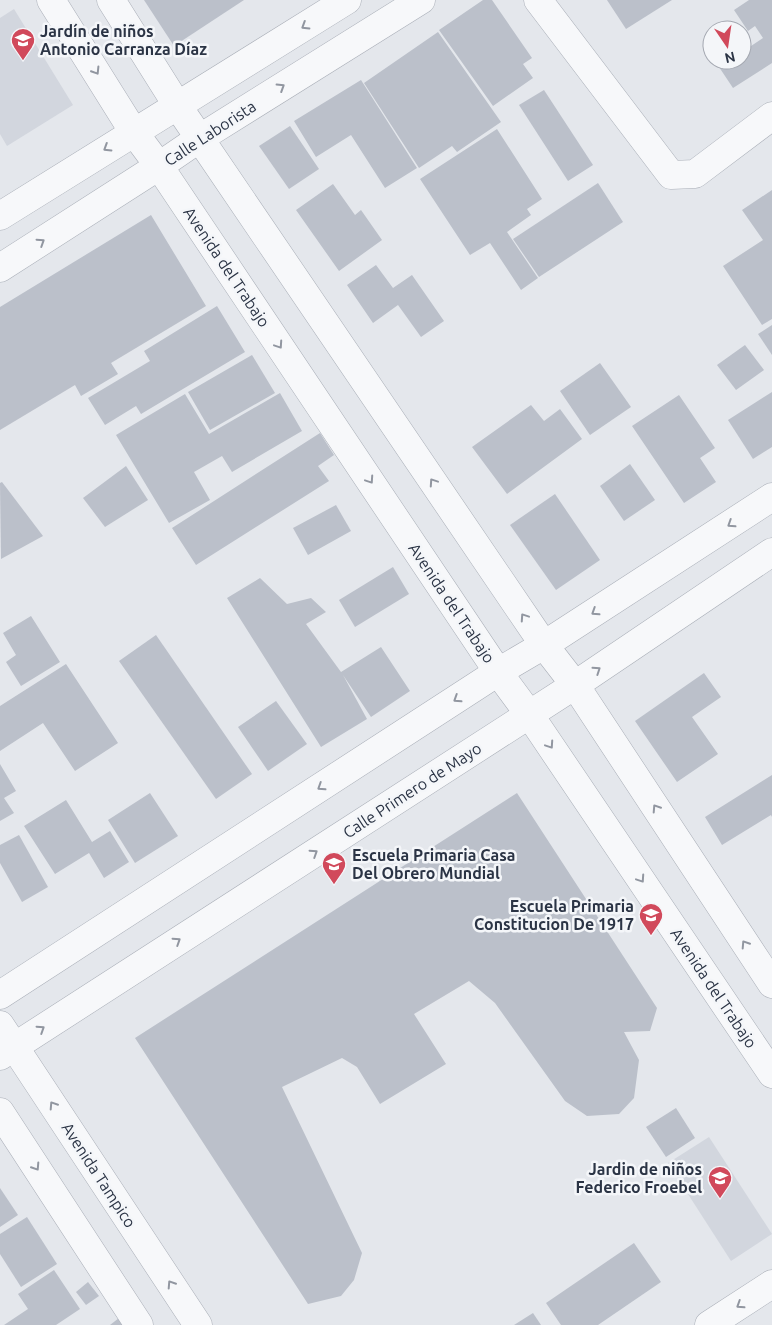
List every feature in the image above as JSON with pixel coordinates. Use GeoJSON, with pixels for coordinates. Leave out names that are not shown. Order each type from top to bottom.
{"type":"FeatureCollection","features":[{"type":"Feature","properties":{"kind":"street","name":"Avenida del Trabajo"},"geometry":{"type":"LineString","coordinates":[[51,0],[134,132],[159,166],[498,672],[529,714],[772,1074]]}},
{"type":"Feature","properties":{"kind":"street"},"geometry":{"type":"LineString","coordinates":[[111,0],[177,105],[544,645],[575,685],[772,984]]}},
{"type":"Feature","properties":{"kind":"street"},"geometry":{"type":"LineString","coordinates":[[0,216],[347,0]]}},
{"type":"Feature","properties":{"kind":"street","name":"Calle Laborista"},"geometry":{"type":"LineString","coordinates":[[0,268],[200,138],[421,0]]}},
{"type":"Feature","properties":{"kind":"street"},"geometry":{"type":"LineString","coordinates":[[538,0],[671,175],[695,174],[772,116]]}},
{"type":"Feature","properties":{"kind":"street"},"geometry":{"type":"LineString","coordinates":[[0,995],[772,497]]}},
{"type":"Feature","properties":{"kind":"street","name":"Calle Primero de Mayo"},"geometry":{"type":"LineString","coordinates":[[5,1043],[575,685],[772,552]]}},
{"type":"Feature","properties":{"kind":"street","name":"Avenida Tampico"},"geometry":{"type":"LineString","coordinates":[[5,1043],[198,1325]]}},
{"type":"Feature","properties":{"kind":"street"},"geometry":{"type":"LineString","coordinates":[[0,1112],[139,1325]]}},
{"type":"Feature","properties":{"kind":"street"},"geometry":{"type":"LineString","coordinates":[[709,1325],[772,1284]]}},
{"type":"Feature","properties":{"kind":"shaded area","name":"Jardín de niños Antonio Carranza Díaz"},"geometry":{"type":"Polygon","coordinates":[[[14,9],[73,105],[7,146],[0,134],[0,18],[14,9]]]}},
{"type":"Feature","properties":{"kind":"shaded area","name":"Jardin de niños Federico Froebel"},"geometry":{"type":"Polygon","coordinates":[[[709,1137],[772,1234],[731,1261],[668,1163],[709,1137]]]}},
{"type":"Feature","properties":{"kind":"building"},"geometry":{"type":"Polygon","coordinates":[[[144,0],[244,0],[174,46],[144,0]]]}},
{"type":"Feature","properties":{"kind":"building"},"geometry":{"type":"Polygon","coordinates":[[[483,0],[492,0],[532,58],[523,64],[533,78],[493,106],[439,30],[483,0]]]}},
{"type":"Feature","properties":{"kind":"building"},"geometry":{"type":"Polygon","coordinates":[[[607,0],[672,0],[626,29],[607,0]]]}},
{"type":"Feature","properties":{"kind":"building"},"geometry":{"type":"Polygon","coordinates":[[[749,0],[772,0],[772,63],[733,88],[721,70],[752,70],[752,45],[763,38],[755,26],[752,28],[752,20],[741,20],[734,10],[749,0]]]}},
{"type":"Feature","properties":{"kind":"building"},"geometry":{"type":"Polygon","coordinates":[[[438,32],[501,122],[457,152],[452,146],[419,168],[364,83],[438,32]]]}},
{"type":"Feature","properties":{"kind":"building"},"geometry":{"type":"Polygon","coordinates":[[[361,80],[417,168],[385,188],[351,135],[316,157],[294,121],[361,80]]]}},
{"type":"Feature","properties":{"kind":"building"},"geometry":{"type":"Polygon","coordinates":[[[544,90],[593,165],[568,181],[519,105],[544,90]]]}},
{"type":"Feature","properties":{"kind":"building"},"geometry":{"type":"Polygon","coordinates":[[[290,126],[319,169],[289,189],[259,146],[290,126]]]}},
{"type":"Feature","properties":{"kind":"building"},"geometry":{"type":"Polygon","coordinates":[[[497,129],[542,199],[527,209],[531,215],[507,232],[538,278],[521,290],[490,243],[470,255],[420,179],[497,129]]]}},
{"type":"Feature","properties":{"kind":"building"},"geometry":{"type":"Polygon","coordinates":[[[598,183],[623,222],[539,277],[513,239],[598,183]]]}},
{"type":"Feature","properties":{"kind":"building"},"geometry":{"type":"Polygon","coordinates":[[[333,184],[355,215],[361,210],[382,240],[339,271],[296,210],[333,184]]]}},
{"type":"Feature","properties":{"kind":"building"},"geometry":{"type":"Polygon","coordinates":[[[772,190],[772,319],[762,325],[723,266],[763,240],[742,210],[772,190]]]}},
{"type":"Feature","properties":{"kind":"building"},"geometry":{"type":"Polygon","coordinates":[[[151,215],[206,306],[111,363],[118,374],[81,396],[75,385],[0,430],[0,307],[151,215]]]}},
{"type":"Feature","properties":{"kind":"building"},"geometry":{"type":"Polygon","coordinates":[[[376,265],[393,288],[412,275],[444,321],[421,337],[398,305],[373,323],[347,285],[376,265]]]}},
{"type":"Feature","properties":{"kind":"building"},"geometry":{"type":"Polygon","coordinates":[[[217,306],[245,352],[141,414],[136,406],[105,425],[88,398],[150,361],[144,351],[217,306]]]}},
{"type":"Feature","properties":{"kind":"building"},"geometry":{"type":"Polygon","coordinates":[[[772,325],[772,355],[758,334],[772,325]]]}},
{"type":"Feature","properties":{"kind":"building"},"geometry":{"type":"Polygon","coordinates":[[[745,345],[764,370],[736,390],[717,365],[745,345]]]}},
{"type":"Feature","properties":{"kind":"building"},"geometry":{"type":"Polygon","coordinates":[[[252,355],[275,393],[210,430],[188,392],[252,355]]]}},
{"type":"Feature","properties":{"kind":"building"},"geometry":{"type":"Polygon","coordinates":[[[600,363],[631,407],[590,435],[560,391],[600,363]]]}},
{"type":"Feature","properties":{"kind":"building"},"geometry":{"type":"Polygon","coordinates":[[[772,392],[772,447],[753,459],[728,420],[772,392]]]}},
{"type":"Feature","properties":{"kind":"building"},"geometry":{"type":"Polygon","coordinates":[[[280,393],[302,431],[232,472],[222,456],[194,472],[210,500],[169,523],[116,435],[185,394],[209,434],[280,393]]]}},
{"type":"Feature","properties":{"kind":"building"},"geometry":{"type":"Polygon","coordinates":[[[679,395],[715,448],[700,458],[716,482],[684,503],[632,426],[679,395]]]}},
{"type":"Feature","properties":{"kind":"building"},"geometry":{"type":"Polygon","coordinates":[[[531,405],[544,421],[560,409],[582,439],[507,494],[472,447],[531,405]]]}},
{"type":"Feature","properties":{"kind":"building"},"geometry":{"type":"Polygon","coordinates":[[[320,433],[334,455],[318,466],[329,481],[196,565],[172,528],[320,433]]]}},
{"type":"Feature","properties":{"kind":"building"},"geometry":{"type":"Polygon","coordinates":[[[630,464],[655,500],[624,521],[600,486],[630,464]]]}},
{"type":"Feature","properties":{"kind":"building"},"geometry":{"type":"Polygon","coordinates":[[[126,466],[148,500],[105,527],[83,498],[126,466]]]}},
{"type":"Feature","properties":{"kind":"building"},"geometry":{"type":"Polygon","coordinates":[[[2,482],[43,536],[1,559],[0,483],[2,482]]]}},
{"type":"Feature","properties":{"kind":"building"},"geometry":{"type":"Polygon","coordinates":[[[555,494],[600,560],[556,590],[510,525],[555,494]]]}},
{"type":"Feature","properties":{"kind":"building"},"geometry":{"type":"Polygon","coordinates":[[[336,505],[351,531],[308,555],[293,528],[336,505]]]}},
{"type":"Feature","properties":{"kind":"building"},"geometry":{"type":"Polygon","coordinates":[[[393,567],[409,594],[355,627],[339,600],[393,567]]]}},
{"type":"Feature","properties":{"kind":"building"},"geometry":{"type":"Polygon","coordinates":[[[260,578],[287,604],[311,598],[326,612],[306,624],[341,672],[381,647],[410,691],[371,717],[343,675],[367,719],[321,747],[227,598],[260,578]]]}},
{"type":"Feature","properties":{"kind":"building"},"geometry":{"type":"Polygon","coordinates":[[[31,616],[60,662],[21,686],[6,662],[16,655],[3,633],[31,616]]]}},
{"type":"Feature","properties":{"kind":"building"},"geometry":{"type":"Polygon","coordinates":[[[156,635],[252,774],[216,799],[119,661],[156,635]]]}},
{"type":"Feature","properties":{"kind":"building"},"geometry":{"type":"Polygon","coordinates":[[[66,664],[118,743],[75,771],[43,723],[0,751],[0,706],[66,664]]]}},
{"type":"Feature","properties":{"kind":"building"},"geometry":{"type":"Polygon","coordinates":[[[704,673],[721,697],[692,717],[718,754],[677,782],[635,721],[704,673]]]}},
{"type":"Feature","properties":{"kind":"building"},"geometry":{"type":"Polygon","coordinates":[[[276,701],[307,744],[268,771],[238,727],[276,701]]]}},
{"type":"Feature","properties":{"kind":"building"},"geometry":{"type":"Polygon","coordinates":[[[0,764],[16,791],[4,798],[14,813],[0,821],[0,764]]]}},
{"type":"Feature","properties":{"kind":"building"},"geometry":{"type":"Polygon","coordinates":[[[772,775],[772,817],[771,815],[722,845],[705,817],[772,775]]]}},
{"type":"Feature","properties":{"kind":"building"},"geometry":{"type":"Polygon","coordinates":[[[150,793],[178,836],[135,863],[108,820],[150,793]]]}},
{"type":"Feature","properties":{"kind":"building"},"geometry":{"type":"Polygon","coordinates":[[[517,793],[657,1008],[650,1031],[624,1032],[639,1060],[634,1098],[619,1114],[587,1116],[565,1101],[495,1003],[469,981],[414,1014],[446,1064],[380,1104],[357,1067],[342,1058],[282,1087],[362,1253],[354,1280],[341,1296],[308,1304],[135,1038],[517,793]]]}},
{"type":"Feature","properties":{"kind":"building"},"geometry":{"type":"Polygon","coordinates":[[[66,800],[92,842],[110,831],[129,862],[104,878],[89,853],[55,874],[24,826],[66,800]]]}},
{"type":"Feature","properties":{"kind":"building"},"geometry":{"type":"Polygon","coordinates":[[[19,835],[48,887],[22,902],[0,863],[0,845],[19,835]]]}},
{"type":"Feature","properties":{"kind":"building"},"geometry":{"type":"Polygon","coordinates":[[[676,1108],[695,1138],[666,1157],[646,1127],[676,1108]]]}},
{"type":"Feature","properties":{"kind":"building"},"geometry":{"type":"Polygon","coordinates":[[[0,1188],[18,1215],[0,1227],[0,1188]]]}},
{"type":"Feature","properties":{"kind":"building"},"geometry":{"type":"Polygon","coordinates":[[[27,1217],[57,1264],[21,1287],[0,1254],[0,1234],[27,1217]]]}},
{"type":"Feature","properties":{"kind":"building"},"geometry":{"type":"Polygon","coordinates":[[[634,1243],[661,1282],[598,1325],[561,1325],[546,1303],[634,1243]]]}},
{"type":"Feature","properties":{"kind":"building"},"geometry":{"type":"Polygon","coordinates":[[[54,1270],[80,1309],[56,1325],[4,1325],[28,1309],[18,1294],[54,1270]]]}},
{"type":"Feature","properties":{"kind":"building"},"geometry":{"type":"Polygon","coordinates":[[[88,1282],[99,1296],[86,1305],[76,1292],[88,1282]]]}},
{"type":"Feature","properties":{"kind":"building"},"geometry":{"type":"Polygon","coordinates":[[[533,1313],[541,1325],[514,1325],[533,1313]]]}},
{"type":"Feature","properties":{"kind":"building"},"geometry":{"type":"Polygon","coordinates":[[[119,1318],[124,1325],[110,1325],[119,1318]]]}},
{"type":"Feature","properties":{"kind":"place","name":"Jardín de niños Antonio Carranza Díaz"},"geometry":{"type":"Point","coordinates":[23,61]}},
{"type":"Feature","properties":{"kind":"place","name":"Escuela Primaria Casa Del Obrero Mundial"},"geometry":{"type":"Point","coordinates":[334,885]}},
{"type":"Feature","properties":{"kind":"place","name":"Escuela Primaria Constitucion De 1917"},"geometry":{"type":"Point","coordinates":[651,936]}},
{"type":"Feature","properties":{"kind":"place","name":"Jardin de niños Federico Froebel"},"geometry":{"type":"Point","coordinates":[720,1199]}}]}
